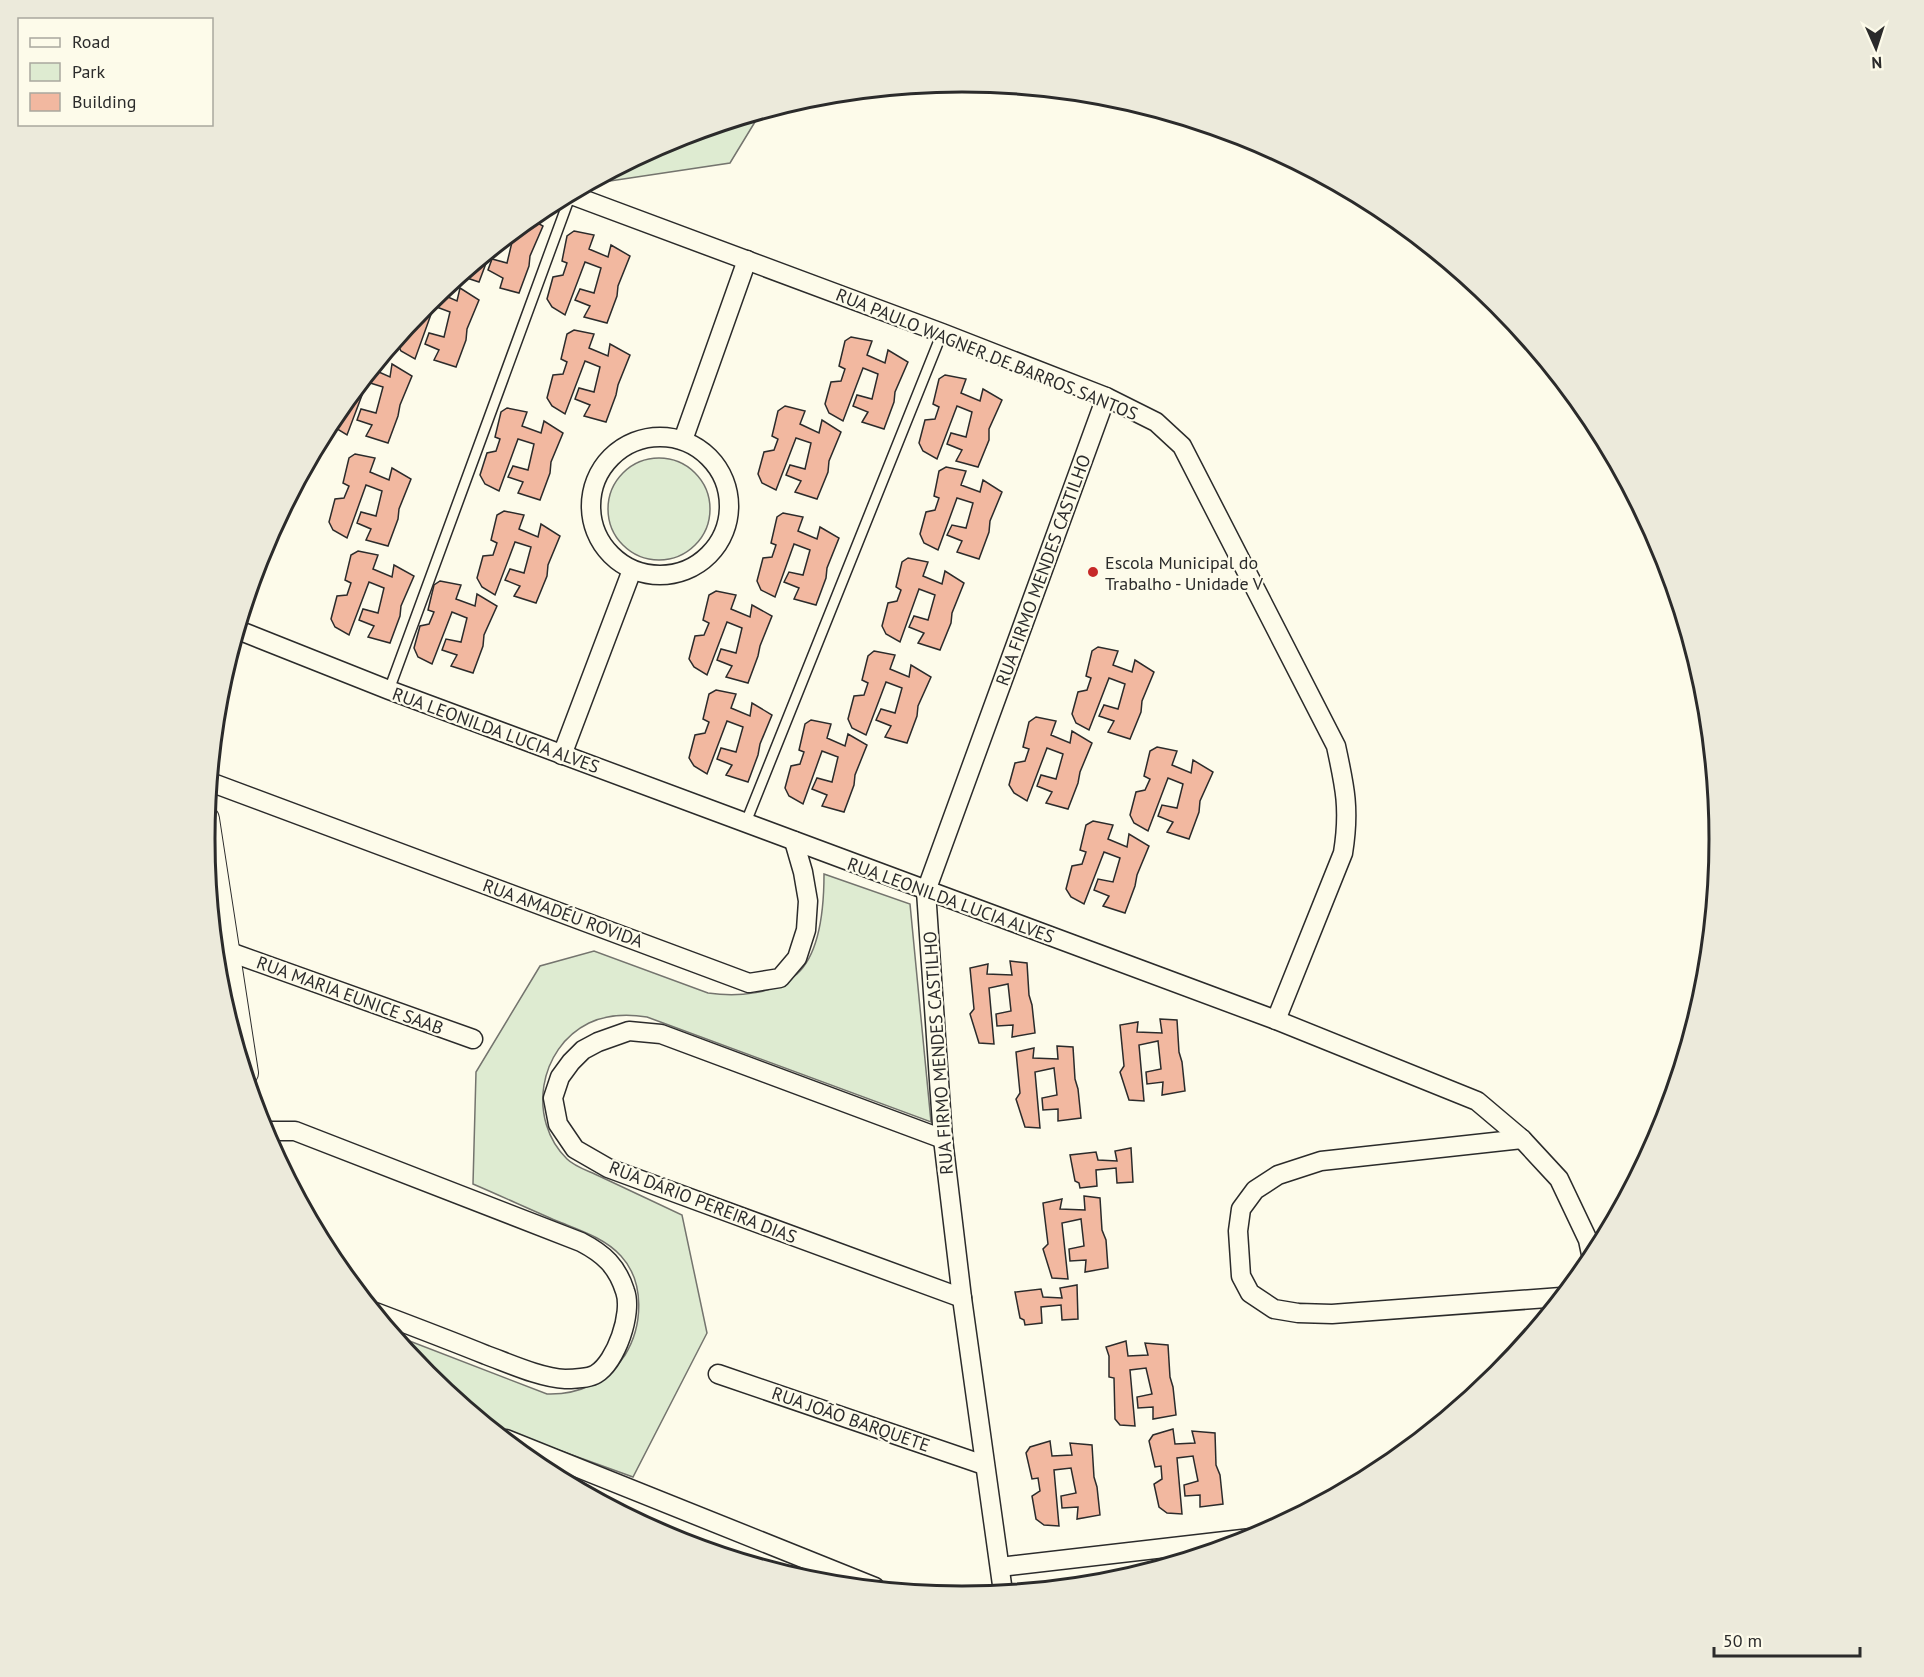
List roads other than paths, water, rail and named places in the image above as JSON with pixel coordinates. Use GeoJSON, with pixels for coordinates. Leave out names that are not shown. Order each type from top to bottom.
{"type":"FeatureCollection","features":[{"type":"Feature","properties":{"kind":"street","name":"RUA PAULO WAGNER DE BARROS SANTOS"},"geometry":{"type":"LineString","coordinates":[[579,197],[1106,397],[1156,422],[1182,446],[1336,746],[1346,793],[1348,825],[1343,853],[1276,1020]]}},
{"type":"Feature","properties":{"kind":"street"},"geometry":{"type":"LineString","coordinates":[[682,440],[747,260]]}},
{"type":"Feature","properties":{"kind":"street","name":"RUA FIRMO MENDES CASTILHO"},"geometry":{"type":"LineString","coordinates":[[1002,1584],[984,1464],[943,1139],[926,891],[1106,397]]}},
{"type":"Feature","properties":{"kind":"street"},"geometry":{"type":"LineString","coordinates":[[659,437],[682,440],[705,452],[721,471],[729,494],[729,519],[726,527],[720,542],[704,561],[681,572],[657,576],[632,570],[613,557],[599,538],[591,516],[592,493],[600,471],[616,453],[636,441],[659,437]]}},
{"type":"Feature","properties":{"kind":"street"},"geometry":{"type":"LineString","coordinates":[[562,755],[632,570]]}},
{"type":"Feature","properties":{"kind":"street","name":"RUA LEONILDA LUCIA ALVES"},"geometry":{"type":"LineString","coordinates":[[244,632],[562,755],[1276,1020],[1477,1101],[1521,1138],[1559,1179],[1589,1244]]}},
{"type":"Feature","properties":{"kind":"street","name":"RUA AMADÉU ROVIDA"},"geometry":{"type":"LineString","coordinates":[[217,785],[749,983],[780,978],[797,958],[806,930],[808,901],[794,841]]}},
{"type":"Feature","properties":{"kind":"street"},"geometry":{"type":"LineString","coordinates":[[217,889],[237,1019]]}},
{"type":"Feature","properties":{"kind":"street","name":"RUA MARIA EUNICE SAAB"},"geometry":{"type":"LineString","coordinates":[[227,951],[473,1039]]}},
{"type":"Feature","properties":{"kind":"street","name":"RUA DÁRIO PEREIRA DIAS"},"geometry":{"type":"LineString","coordinates":[[943,1139],[661,1034],[629,1031],[583,1050],[560,1077],[553,1098],[558,1124],[575,1149],[608,1168],[962,1298]]}},
{"type":"Feature","properties":{"kind":"street"},"geometry":{"type":"LineString","coordinates":[[275,1131],[295,1131],[582,1242],[601,1252],[617,1273],[627,1294],[622,1333],[617,1349],[606,1366],[595,1375],[564,1379],[520,1368],[389,1317]]}},
{"type":"Feature","properties":{"kind":"street"},"geometry":{"type":"LineString","coordinates":[[1521,1138],[1321,1161],[1278,1175],[1256,1190],[1241,1209],[1238,1231],[1241,1276],[1250,1293],[1274,1309],[1298,1313],[1332,1314],[1551,1298]]}},
{"type":"Feature","properties":{"kind":"street","name":"RUA JOÃO BARQUETE"},"geometry":{"type":"LineString","coordinates":[[718,1374],[984,1464]]}},
{"type":"Feature","properties":{"kind":"street"},"geometry":{"type":"LineString","coordinates":[[533,1450],[849,1576]]}},
{"type":"Feature","properties":{"kind":"street"},"geometry":{"type":"LineString","coordinates":[[1000,1567],[1208,1544]]}},
{"type":"Feature","properties":{"kind":"lane"},"geometry":{"type":"LineString","coordinates":[[389,690],[566,206]]}},
{"type":"Feature","properties":{"kind":"lane"},"geometry":{"type":"LineString","coordinates":[[746,822],[942,333]]}},
{"type":"Feature","properties":{"kind":"place","name":"Escola Municipal do Trabalho - Unidade V"},"geometry":{"type":"Point","coordinates":[1093,572]}}]}
